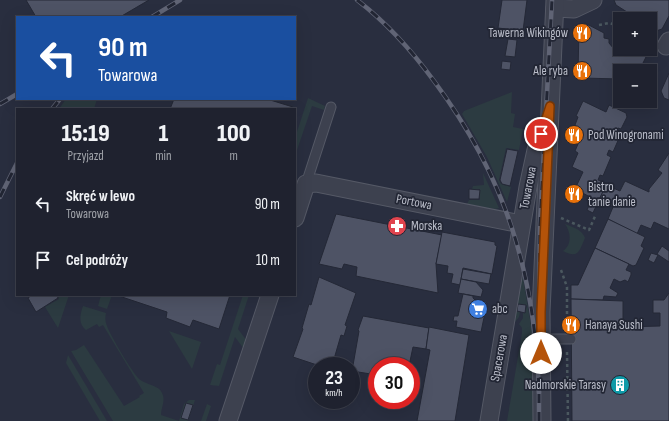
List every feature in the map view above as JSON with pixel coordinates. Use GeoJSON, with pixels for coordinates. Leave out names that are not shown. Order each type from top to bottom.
{"type":"FeatureCollection","features":[{"type":"Feature","properties":{"kind":"street"},"geometry":{"type":"LineString","coordinates":[[558,5],[574,9],[593,0]]}},
{"type":"Feature","properties":{"kind":"street","name":"Towarowa"},"geometry":{"type":"LineString","coordinates":[[542,421],[541,339],[544,258],[550,106],[558,5]]}},
{"type":"Feature","properties":{"kind":"street","name":"Towarowa"},"geometry":{"type":"LineString","coordinates":[[521,224],[536,150],[550,106]]}},
{"type":"Feature","properties":{"kind":"street"},"geometry":{"type":"LineString","coordinates":[[296,215],[306,184]]}},
{"type":"Feature","properties":{"kind":"street","name":"Portowa"},"geometry":{"type":"LineString","coordinates":[[306,184],[326,184],[521,224]]}},
{"type":"Feature","properties":{"kind":"street","name":"Spacerowa"},"geometry":{"type":"LineString","coordinates":[[489,421],[521,224]]}},
{"type":"Feature","properties":{"kind":"street"},"geometry":{"type":"LineString","coordinates":[[516,255],[522,248],[530,246],[540,250],[544,258]]}},
{"type":"Feature","properties":{"kind":"street"},"geometry":{"type":"LineString","coordinates":[[228,421],[270,296]]}},
{"type":"Feature","properties":{"kind":"lane"},"geometry":{"type":"LineString","coordinates":[[306,184],[331,107]]}},
{"type":"Feature","properties":{"kind":"lane"},"geometry":{"type":"LineString","coordinates":[[541,339],[569,339]]}},
{"type":"Feature","properties":{"kind":"path"},"geometry":{"type":"LineString","coordinates":[[599,25],[609,23],[613,24]]}},
{"type":"Feature","properties":{"kind":"path"},"geometry":{"type":"LineString","coordinates":[[560,224],[561,211]]}},
{"type":"Feature","properties":{"kind":"path"},"geometry":{"type":"LineString","coordinates":[[561,218],[589,230],[596,214]]}},
{"type":"Feature","properties":{"kind":"path"},"geometry":{"type":"LineString","coordinates":[[561,264],[561,270],[567,287],[569,339],[568,421]]}},
{"type":"Feature","properties":{"kind":"shaded area"},"geometry":{"type":"Polygon","coordinates":[[[512,92],[511,113],[515,114],[513,127],[523,129],[519,150],[506,148],[499,180],[501,184],[511,187],[507,202],[487,157],[462,114],[464,111],[512,92]]]}},
{"type":"Feature","properties":{"kind":"shaded area"},"geometry":{"type":"Polygon","coordinates":[[[308,98],[325,106],[324,110],[312,106],[296,153],[296,135],[308,98]]]}},
{"type":"Feature","properties":{"kind":"shaded area"},"geometry":{"type":"Polygon","coordinates":[[[65,100],[97,100],[94,108],[60,108],[65,100]]]}},
{"type":"Feature","properties":{"kind":"shaded area"},"geometry":{"type":"Polygon","coordinates":[[[483,173],[499,208],[495,209],[467,204],[469,200],[480,200],[480,189],[472,189],[473,186],[484,185],[483,173]]]}},
{"type":"Feature","properties":{"kind":"shaded area"},"geometry":{"type":"Polygon","coordinates":[[[565,224],[582,232],[585,238],[580,250],[575,254],[563,251],[568,245],[570,238],[565,224]]]}},
{"type":"Feature","properties":{"kind":"shaded area"},"geometry":{"type":"Polygon","coordinates":[[[523,278],[534,343],[534,421],[507,421],[522,333],[522,328],[519,324],[523,318],[523,313],[525,313],[527,306],[518,304],[517,311],[520,312],[519,317],[515,322],[513,322],[520,280],[523,278]]]}},
{"type":"Feature","properties":{"kind":"shaded area"},"geometry":{"type":"Polygon","coordinates":[[[58,296],[69,296],[58,328],[45,307],[59,299],[58,296]]]}},
{"type":"Feature","properties":{"kind":"shaded area"},"geometry":{"type":"Polygon","coordinates":[[[101,296],[112,296],[107,309],[98,306],[101,296]]]}},
{"type":"Feature","properties":{"kind":"shaded area"},"geometry":{"type":"Polygon","coordinates":[[[243,296],[249,296],[238,329],[247,341],[244,349],[235,337],[219,386],[210,385],[217,364],[220,365],[243,296]]]}},
{"type":"Feature","properties":{"kind":"shaded area"},"geometry":{"type":"Polygon","coordinates":[[[83,306],[106,313],[106,324],[109,331],[131,369],[139,379],[158,388],[162,393],[163,401],[161,415],[179,421],[113,421],[71,351],[84,345],[124,406],[144,393],[103,325],[99,327],[97,324],[86,330],[83,328],[80,319],[83,306]]]}},
{"type":"Feature","properties":{"kind":"shaded area"},"geometry":{"type":"Polygon","coordinates":[[[169,331],[201,342],[192,369],[169,331]]]}},
{"type":"Feature","properties":{"kind":"shaded area"},"geometry":{"type":"Polygon","coordinates":[[[68,355],[107,421],[100,421],[66,363],[68,355]]]}},
{"type":"Feature","properties":{"kind":"shaded area"},"geometry":{"type":"Polygon","coordinates":[[[189,400],[195,400],[188,421],[179,421],[184,404],[189,400]]]}},
{"type":"Feature","properties":{"kind":"shaded area"},"geometry":{"type":"Polygon","coordinates":[[[207,404],[211,406],[206,421],[201,421],[207,404]]]}},
{"type":"Feature","properties":{"kind":"building"},"geometry":{"type":"Polygon","coordinates":[[[26,0],[149,0],[122,16],[35,16],[26,0]]]}},
{"type":"Feature","properties":{"kind":"building"},"geometry":{"type":"Polygon","coordinates":[[[502,0],[527,0],[523,31],[498,28],[502,0]]]}},
{"type":"Feature","properties":{"kind":"building"},"geometry":{"type":"Polygon","coordinates":[[[614,0],[669,0],[669,16],[662,29],[657,31],[657,12],[627,12],[616,5],[614,0]]]}},
{"type":"Feature","properties":{"kind":"building"},"geometry":{"type":"Polygon","coordinates":[[[585,23],[604,33],[604,38],[609,39],[609,43],[613,48],[613,56],[644,56],[646,57],[642,64],[613,64],[613,79],[582,78],[578,74],[579,26],[585,23]]]}},
{"type":"Feature","properties":{"kind":"building"},"geometry":{"type":"Polygon","coordinates":[[[508,39],[517,40],[515,57],[505,56],[508,39]]]}},
{"type":"Feature","properties":{"kind":"building"},"geometry":{"type":"Polygon","coordinates":[[[502,61],[511,62],[510,70],[501,69],[502,61]]]}},
{"type":"Feature","properties":{"kind":"building"},"geometry":{"type":"Polygon","coordinates":[[[669,73],[669,100],[664,98],[661,91],[669,73]]]}},
{"type":"Feature","properties":{"kind":"building"},"geometry":{"type":"Polygon","coordinates":[[[174,100],[270,100],[293,107],[293,108],[170,108],[174,100]]]}},
{"type":"Feature","properties":{"kind":"building"},"geometry":{"type":"Polygon","coordinates":[[[583,101],[606,112],[609,105],[626,113],[627,117],[621,129],[618,128],[616,134],[620,136],[613,152],[609,150],[607,155],[611,157],[603,176],[600,175],[598,180],[607,184],[597,204],[591,201],[592,198],[575,189],[583,172],[572,167],[578,153],[575,151],[578,144],[574,142],[578,135],[576,134],[575,125],[578,117],[576,116],[583,101]]]}},
{"type":"Feature","properties":{"kind":"building"},"geometry":{"type":"Polygon","coordinates":[[[507,149],[518,151],[510,186],[502,184],[500,180],[507,149]]]}},
{"type":"Feature","properties":{"kind":"building"},"geometry":{"type":"Polygon","coordinates":[[[669,153],[669,229],[654,222],[651,229],[641,225],[637,234],[608,219],[613,207],[599,200],[606,185],[620,191],[625,181],[649,192],[649,189],[662,173],[658,170],[669,153]]]}},
{"type":"Feature","properties":{"kind":"building"},"geometry":{"type":"Polygon","coordinates":[[[469,189],[480,190],[479,199],[469,199],[469,189]]]}},
{"type":"Feature","properties":{"kind":"building"},"geometry":{"type":"Polygon","coordinates":[[[591,201],[597,204],[593,213],[587,210],[591,201]]]}},
{"type":"Feature","properties":{"kind":"building"},"geometry":{"type":"Polygon","coordinates":[[[336,214],[442,235],[436,264],[438,293],[356,276],[357,267],[344,264],[342,269],[319,264],[336,214]]]}},
{"type":"Feature","properties":{"kind":"building"},"geometry":{"type":"Polygon","coordinates":[[[608,219],[645,237],[641,246],[644,248],[636,265],[633,266],[595,248],[608,219]]]}},
{"type":"Feature","properties":{"kind":"building"},"geometry":{"type":"Polygon","coordinates":[[[442,232],[495,242],[495,245],[497,246],[492,274],[463,268],[460,285],[451,283],[453,274],[447,273],[448,266],[436,264],[442,232]]]}},
{"type":"Feature","properties":{"kind":"building"},"geometry":{"type":"Polygon","coordinates":[[[662,246],[669,251],[669,262],[657,254],[662,246]]]}},
{"type":"Feature","properties":{"kind":"building"},"geometry":{"type":"Polygon","coordinates":[[[595,248],[629,264],[626,270],[631,272],[628,282],[625,280],[620,282],[614,279],[610,288],[618,293],[616,297],[604,296],[603,300],[571,299],[571,285],[578,285],[595,248]]]}},
{"type":"Feature","properties":{"kind":"building"},"geometry":{"type":"Polygon","coordinates":[[[651,253],[658,255],[654,263],[648,260],[651,253]]]}},
{"type":"Feature","properties":{"kind":"building"},"geometry":{"type":"Polygon","coordinates":[[[463,269],[491,274],[489,284],[461,279],[463,269]]]}},
{"type":"Feature","properties":{"kind":"building"},"geometry":{"type":"Polygon","coordinates":[[[319,277],[356,293],[345,325],[347,326],[344,336],[341,335],[335,357],[308,357],[308,362],[293,357],[303,329],[302,328],[309,304],[311,305],[319,277]]]}},
{"type":"Feature","properties":{"kind":"building"},"geometry":{"type":"Polygon","coordinates":[[[461,279],[476,282],[483,290],[481,297],[458,293],[461,279]]]}},
{"type":"Feature","properties":{"kind":"building","name":"Nadmorskie Tarasy"},"geometry":{"type":"Polygon","coordinates":[[[669,293],[669,421],[572,421],[571,299],[623,301],[623,327],[660,326],[660,313],[653,313],[653,300],[664,300],[669,293]]]}},
{"type":"Feature","properties":{"kind":"building"},"geometry":{"type":"Polygon","coordinates":[[[463,294],[473,296],[475,300],[487,303],[481,332],[456,327],[457,321],[453,321],[454,316],[458,316],[463,294]]]}},
{"type":"Feature","properties":{"kind":"building"},"geometry":{"type":"Polygon","coordinates":[[[31,296],[57,296],[58,298],[36,312],[28,298],[31,296]]]}},
{"type":"Feature","properties":{"kind":"building"},"geometry":{"type":"Polygon","coordinates":[[[119,296],[230,296],[219,329],[193,320],[190,327],[166,318],[167,312],[119,296]]]}},
{"type":"Feature","properties":{"kind":"building"},"geometry":{"type":"Polygon","coordinates":[[[518,304],[526,305],[525,313],[517,311],[518,304]]]}},
{"type":"Feature","properties":{"kind":"building"},"geometry":{"type":"Polygon","coordinates":[[[363,316],[429,328],[426,349],[413,347],[411,357],[368,357],[368,374],[360,372],[360,357],[354,357],[358,330],[363,316]]]}},
{"type":"Feature","properties":{"kind":"building"},"geometry":{"type":"Polygon","coordinates":[[[429,327],[469,335],[455,421],[417,421],[430,350],[426,349],[429,327]]]}},
{"type":"Feature","properties":{"kind":"building"},"geometry":{"type":"Polygon","coordinates":[[[186,403],[193,405],[188,420],[181,418],[186,403]]]}},
{"type":"Feature","properties":{"kind":"railway"},"geometry":{"type":"LineString","coordinates":[[154,16],[180,0]]}},
{"type":"Feature","properties":{"kind":"railway"},"geometry":{"type":"LineString","coordinates":[[357,0],[379,18],[417,59],[434,81],[459,117],[480,154],[498,191],[512,228],[523,267],[531,307],[539,393]]}},
{"type":"Feature","properties":{"kind":"railway"},"geometry":{"type":"LineString","coordinates":[[539,334],[540,224],[552,0]]}},
{"type":"Feature","properties":{"kind":"railway"},"geometry":{"type":"LineString","coordinates":[[0,104],[16,95]]}},
{"type":"Feature","properties":{"kind":"railway"},"geometry":{"type":"LineString","coordinates":[[53,108],[59,100]]}},
{"type":"Feature","properties":{"kind":"railway"},"geometry":{"type":"LineString","coordinates":[[0,197],[16,165]]}},
{"type":"Feature","properties":{"kind":"railway"},"geometry":{"type":"LineString","coordinates":[[539,388],[539,421]]}},
{"type":"Feature","properties":{"kind":"place","name":"Tawerna Wikingów"},"geometry":{"type":"Point","coordinates":[582,33]}},
{"type":"Feature","properties":{"kind":"place","name":"Ale ryba"},"geometry":{"type":"Point","coordinates":[582,71]}},
{"type":"Feature","properties":{"kind":"place","name":"Pod Winogronami"},"geometry":{"type":"Point","coordinates":[574,135]}},
{"type":"Feature","properties":{"kind":"place","name":"Bistro tanie danie"},"geometry":{"type":"Point","coordinates":[574,194]}},
{"type":"Feature","properties":{"kind":"place","name":"Morska"},"geometry":{"type":"Point","coordinates":[397,226]}},
{"type":"Feature","properties":{"kind":"place","name":"abc"},"geometry":{"type":"Point","coordinates":[478,309]}},
{"type":"Feature","properties":{"kind":"place","name":"Hanaya Sushi"},"geometry":{"type":"Point","coordinates":[571,325]}},
{"type":"Feature","properties":{"kind":"place","name":"Nadmorskie Tarasy"},"geometry":{"type":"Point","coordinates":[620,385]}},
{"type":"Feature","properties":{"kind":"route"},"geometry":{"type":"LineString","coordinates":[[541,134],[550,106],[541,312],[541,353]]}}]}
